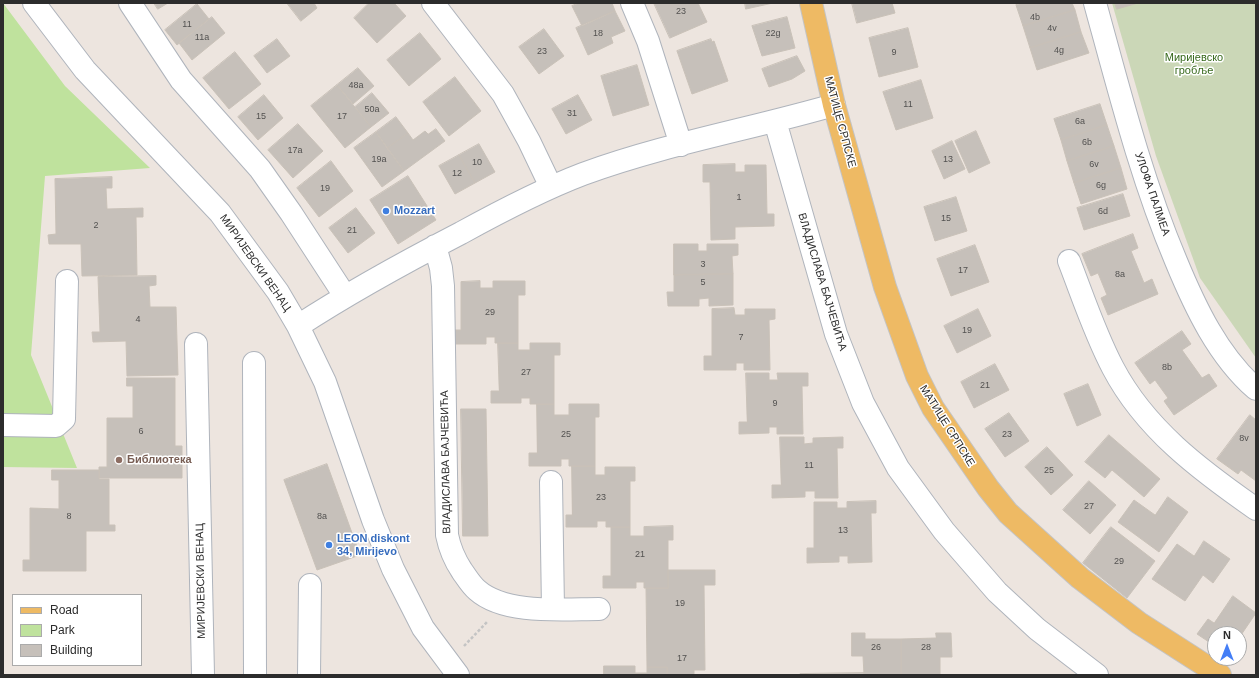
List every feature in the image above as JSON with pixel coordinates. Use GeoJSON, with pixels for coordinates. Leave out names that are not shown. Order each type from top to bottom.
{"type":"FeatureCollection","features":[{"type":"Feature","properties":{"kind":"main road","name":"МАТИЦЕ СРПСКЕ"},"geometry":{"type":"LineString","coordinates":[[811,3],[834,105],[885,287],[917,376],[933,408],[961,451],[1008,513],[1080,578],[1159,637],[1220,675]]}},
{"type":"Feature","properties":{"kind":"street","name":"МИРИЈЕВСКИ ВЕНАЦ"},"geometry":{"type":"LineString","coordinates":[[34,3],[85,70],[220,213],[278,292],[298,326],[325,382],[373,520],[393,569],[423,628],[453,668]]}},
{"type":"Feature","properties":{"kind":"street"},"geometry":{"type":"LineString","coordinates":[[130,3],[181,80],[269,182],[345,296]]}},
{"type":"Feature","properties":{"kind":"street"},"geometry":{"type":"LineString","coordinates":[[433,3],[503,94],[529,141],[551,187]]}},
{"type":"Feature","properties":{"kind":"street"},"geometry":{"type":"LineString","coordinates":[[632,3],[648,41],[681,145]]}},
{"type":"Feature","properties":{"kind":"street","name":"УЛОФА ПАЛМЕА"},"geometry":{"type":"LineString","coordinates":[[1095,3],[1156,213],[1195,307],[1221,348],[1248,382],[1256,389]]}},
{"type":"Feature","properties":{"kind":"street"},"geometry":{"type":"LineString","coordinates":[[298,326],[345,296],[435,246],[551,187],[627,160],[834,105]]}},
{"type":"Feature","properties":{"kind":"street","name":"ВЛАДИСЛАВА БАЈЧЕВИЋА"},"geometry":{"type":"LineString","coordinates":[[775,121],[836,334],[863,403],[898,468],[944,531],[997,592],[1037,629],[1097,675]]}},
{"type":"Feature","properties":{"kind":"street","name":"ВЛАДИСЛАВА БАЈЧЕВИЋА"},"geometry":{"type":"LineString","coordinates":[[435,246],[442,268],[447,514],[450,549],[469,582],[478,592],[505,604],[553,609],[599,609]]}},
{"type":"Feature","properties":{"kind":"street"},"geometry":{"type":"LineString","coordinates":[[1069,261],[1113,368],[1135,402],[1161,433],[1206,474],[1256,509]]}},
{"type":"Feature","properties":{"kind":"street"},"geometry":{"type":"LineString","coordinates":[[3,425],[56,426],[64,419],[67,281]]}},
{"type":"Feature","properties":{"kind":"street","name":"МИРИЈЕВСКИ ВЕНАЦ"},"geometry":{"type":"LineString","coordinates":[[196,344],[203,675]]}},
{"type":"Feature","properties":{"kind":"street"},"geometry":{"type":"LineString","coordinates":[[254,363],[255,675]]}},
{"type":"Feature","properties":{"kind":"street"},"geometry":{"type":"LineString","coordinates":[[551,482],[553,609]]}},
{"type":"Feature","properties":{"kind":"street"},"geometry":{"type":"LineString","coordinates":[[309,675],[310,585]]}},
{"type":"Feature","properties":{"kind":"path"},"geometry":{"type":"LineString","coordinates":[[453,668],[505,604]]}},
{"type":"Feature","properties":{"kind":"green space"},"geometry":{"type":"Polygon","coordinates":[[[3,3],[65,86],[150,168],[45,176],[31,355],[77,468],[3,467],[3,3]]]}},
{"type":"Feature","properties":{"kind":"green space","name":"Миријевско гробље"},"geometry":{"type":"Polygon","coordinates":[[[1112,3],[1256,3],[1256,358],[1200,278],[1156,156],[1112,3]]]}},
{"type":"Feature","properties":{"kind":"building"},"geometry":{"type":"Polygon","coordinates":[[[154,3],[168,3],[158,9],[154,3]]]}},
{"type":"Feature","properties":{"kind":"building"},"geometry":{"type":"Polygon","coordinates":[[[287,3],[314,3],[317,8],[301,21],[287,3]]]}},
{"type":"Feature","properties":{"kind":"building"},"geometry":{"type":"Polygon","coordinates":[[[369,3],[394,3],[406,16],[377,43],[354,18],[369,3]]]}},
{"type":"Feature","properties":{"kind":"building"},"geometry":{"type":"Polygon","coordinates":[[[579,3],[612,3],[615,11],[582,26],[572,6],[579,3]]]}},
{"type":"Feature","properties":{"kind":"building"},"geometry":{"type":"Polygon","coordinates":[[[654,3],[698,3],[707,22],[670,38],[654,3]]]}},
{"type":"Feature","properties":{"kind":"building"},"geometry":{"type":"Polygon","coordinates":[[[745,3],[773,3],[746,9],[745,3]]]}},
{"type":"Feature","properties":{"kind":"building"},"geometry":{"type":"Polygon","coordinates":[[[852,3],[892,3],[895,13],[857,23],[852,3]]]}},
{"type":"Feature","properties":{"kind":"building"},"geometry":{"type":"Polygon","coordinates":[[[1022,3],[1072,3],[1075,10],[1023,26],[1016,5],[1022,3]]]}},
{"type":"Feature","properties":{"kind":"building"},"geometry":{"type":"Polygon","coordinates":[[[1115,3],[1138,3],[1117,9],[1115,3]]]}},
{"type":"Feature","properties":{"kind":"building"},"geometry":{"type":"Polygon","coordinates":[[[197,4],[209,19],[177,45],[165,30],[197,4]]]}},
{"type":"Feature","properties":{"kind":"building"},"geometry":{"type":"Polygon","coordinates":[[[1075,10],[1081,32],[1030,48],[1023,26],[1075,10]]]}},
{"type":"Feature","properties":{"kind":"building"},"geometry":{"type":"Polygon","coordinates":[[[615,11],[625,31],[611,37],[613,43],[588,55],[576,28],[615,11]]]}},
{"type":"Feature","properties":{"kind":"building"},"geometry":{"type":"Polygon","coordinates":[[[212,17],[225,33],[192,60],[179,43],[212,17]]]}},
{"type":"Feature","properties":{"kind":"building"},"geometry":{"type":"Polygon","coordinates":[[[787,17],[795,48],[762,56],[752,26],[787,17]]]}},
{"type":"Feature","properties":{"kind":"building"},"geometry":{"type":"Polygon","coordinates":[[[908,28],[918,67],[879,77],[869,38],[908,28]]]}},
{"type":"Feature","properties":{"kind":"building"},"geometry":{"type":"Polygon","coordinates":[[[544,29],[564,56],[539,74],[519,47],[544,29]]]}},
{"type":"Feature","properties":{"kind":"building"},"geometry":{"type":"Polygon","coordinates":[[[1081,32],[1089,53],[1037,70],[1030,48],[1081,32]]]}},
{"type":"Feature","properties":{"kind":"building"},"geometry":{"type":"Polygon","coordinates":[[[420,33],[441,59],[409,86],[387,60],[420,33]]]}},
{"type":"Feature","properties":{"kind":"building"},"geometry":{"type":"Polygon","coordinates":[[[277,39],[290,56],[267,73],[254,56],[277,39]]]}},
{"type":"Feature","properties":{"kind":"building"},"geometry":{"type":"Polygon","coordinates":[[[711,39],[712,42],[714,41],[728,81],[692,94],[677,51],[711,39]]]}},
{"type":"Feature","properties":{"kind":"building"},"geometry":{"type":"Polygon","coordinates":[[[235,52],[261,84],[229,109],[203,78],[235,52]]]}},
{"type":"Feature","properties":{"kind":"building"},"geometry":{"type":"Polygon","coordinates":[[[797,56],[805,71],[792,79],[769,87],[762,69],[797,56]]]}},
{"type":"Feature","properties":{"kind":"building"},"geometry":{"type":"Polygon","coordinates":[[[637,65],[649,105],[613,116],[601,76],[637,65]]]}},
{"type":"Feature","properties":{"kind":"building"},"geometry":{"type":"Polygon","coordinates":[[[358,68],[374,86],[353,104],[337,85],[358,68]]]}},
{"type":"Feature","properties":{"kind":"building"},"geometry":{"type":"Polygon","coordinates":[[[455,77],[481,111],[449,136],[423,102],[455,77]]]}},
{"type":"Feature","properties":{"kind":"building"},"geometry":{"type":"Polygon","coordinates":[[[921,80],[933,118],[896,130],[883,92],[921,80]]]}},
{"type":"Feature","properties":{"kind":"building"},"geometry":{"type":"Polygon","coordinates":[[[337,85],[371,127],[345,148],[311,106],[337,85]]]}},
{"type":"Feature","properties":{"kind":"building"},"geometry":{"type":"Polygon","coordinates":[[[372,93],[389,113],[371,127],[355,107],[372,93]]]}},
{"type":"Feature","properties":{"kind":"building"},"geometry":{"type":"Polygon","coordinates":[[[264,95],[283,118],[258,140],[238,117],[264,95]]]}},
{"type":"Feature","properties":{"kind":"building"},"geometry":{"type":"Polygon","coordinates":[[[578,95],[592,120],[566,134],[552,109],[578,95]]]}},
{"type":"Feature","properties":{"kind":"building"},"geometry":{"type":"Polygon","coordinates":[[[1100,104],[1107,125],[1061,140],[1054,119],[1100,104]]]}},
{"type":"Feature","properties":{"kind":"building"},"geometry":{"type":"Polygon","coordinates":[[[396,117],[408,133],[387,148],[376,132],[396,117]]]}},
{"type":"Feature","properties":{"kind":"building"},"geometry":{"type":"Polygon","coordinates":[[[298,124],[323,151],[293,178],[268,150],[298,124]]]}},
{"type":"Feature","properties":{"kind":"building"},"geometry":{"type":"Polygon","coordinates":[[[1107,125],[1114,146],[1067,161],[1061,140],[1107,125]]]}},
{"type":"Feature","properties":{"kind":"building"},"geometry":{"type":"Polygon","coordinates":[[[436,129],[445,141],[404,171],[387,148],[408,133],[413,140],[425,131],[428,134],[436,129]]]}},
{"type":"Feature","properties":{"kind":"building"},"geometry":{"type":"Polygon","coordinates":[[[976,131],[990,163],[969,173],[955,141],[976,131]]]}},
{"type":"Feature","properties":{"kind":"building"},"geometry":{"type":"Polygon","coordinates":[[[376,132],[404,171],[382,187],[354,148],[376,132]]]}},
{"type":"Feature","properties":{"kind":"building"},"geometry":{"type":"Polygon","coordinates":[[[952,141],[965,169],[944,179],[932,151],[952,141]]]}},
{"type":"Feature","properties":{"kind":"building"},"geometry":{"type":"Polygon","coordinates":[[[479,144],[495,172],[475,183],[459,155],[479,144]]]}},
{"type":"Feature","properties":{"kind":"building"},"geometry":{"type":"Polygon","coordinates":[[[1114,146],[1121,168],[1074,183],[1067,161],[1114,146]]]}},
{"type":"Feature","properties":{"kind":"building"},"geometry":{"type":"Polygon","coordinates":[[[459,155],[475,183],[455,194],[439,166],[459,155]]]}},
{"type":"Feature","properties":{"kind":"building"},"geometry":{"type":"Polygon","coordinates":[[[331,161],[353,191],[319,217],[297,188],[331,161]]]}},
{"type":"Feature","properties":{"kind":"building"},"geometry":{"type":"Polygon","coordinates":[[[735,164],[735,172],[745,172],[745,165],[766,165],[767,214],[774,214],[774,226],[735,227],[735,239],[711,240],[710,182],[703,182],[703,165],[735,164]]]}},
{"type":"Feature","properties":{"kind":"building"},"geometry":{"type":"Polygon","coordinates":[[[1121,168],[1127,189],[1081,204],[1074,183],[1121,168]]]}},
{"type":"Feature","properties":{"kind":"building"},"geometry":{"type":"Polygon","coordinates":[[[408,176],[436,220],[398,244],[370,200],[408,176]]]}},
{"type":"Feature","properties":{"kind":"building"},"geometry":{"type":"Polygon","coordinates":[[[112,177],[112,188],[106,188],[107,209],[143,208],[143,217],[136,217],[137,275],[82,276],[81,244],[49,244],[48,235],[56,234],[55,179],[112,177]]]}},
{"type":"Feature","properties":{"kind":"building"},"geometry":{"type":"Polygon","coordinates":[[[1123,194],[1130,216],[1084,230],[1077,208],[1123,194]]]}},
{"type":"Feature","properties":{"kind":"building"},"geometry":{"type":"Polygon","coordinates":[[[956,197],[967,231],[935,241],[924,207],[956,197]]]}},
{"type":"Feature","properties":{"kind":"building"},"geometry":{"type":"Polygon","coordinates":[[[356,208],[375,233],[348,253],[329,228],[356,208]]]}},
{"type":"Feature","properties":{"kind":"building"},"geometry":{"type":"Polygon","coordinates":[[[1133,234],[1138,248],[1131,251],[1144,283],[1152,279],[1158,294],[1108,315],[1101,298],[1107,295],[1098,273],[1091,276],[1082,254],[1133,234]]]}},
{"type":"Feature","properties":{"kind":"building"},"geometry":{"type":"Polygon","coordinates":[[[674,244],[698,244],[698,251],[707,251],[707,244],[738,244],[738,255],[732,256],[733,274],[674,275],[674,244]]]}},
{"type":"Feature","properties":{"kind":"building"},"geometry":{"type":"Polygon","coordinates":[[[975,245],[989,282],[951,296],[937,259],[975,245]]]}},
{"type":"Feature","properties":{"kind":"building"},"geometry":{"type":"Polygon","coordinates":[[[733,274],[733,305],[709,306],[709,298],[699,299],[699,306],[668,306],[667,292],[674,292],[674,275],[733,274]]]}},
{"type":"Feature","properties":{"kind":"building"},"geometry":{"type":"Polygon","coordinates":[[[156,276],[156,285],[149,286],[150,307],[176,307],[178,375],[127,376],[126,341],[93,342],[92,332],[100,332],[98,277],[156,276]]]}},
{"type":"Feature","properties":{"kind":"building"},"geometry":{"type":"Polygon","coordinates":[[[480,281],[480,288],[493,288],[493,281],[525,281],[525,295],[518,295],[518,343],[495,343],[495,337],[486,337],[486,344],[455,344],[454,330],[461,330],[461,282],[480,281]]]}},
{"type":"Feature","properties":{"kind":"building"},"geometry":{"type":"Polygon","coordinates":[[[734,308],[735,315],[745,315],[745,309],[775,309],[775,319],[769,320],[770,370],[744,370],[744,363],[736,363],[736,370],[704,370],[704,356],[712,356],[712,309],[734,308]]]}},
{"type":"Feature","properties":{"kind":"building"},"geometry":{"type":"Polygon","coordinates":[[[978,309],[991,336],[957,353],[944,326],[978,309]]]}},
{"type":"Feature","properties":{"kind":"building"},"geometry":{"type":"Polygon","coordinates":[[[1182,331],[1191,344],[1182,350],[1202,378],[1209,374],[1217,386],[1174,415],[1164,401],[1168,398],[1155,380],[1150,384],[1135,363],[1182,331]]]}},
{"type":"Feature","properties":{"kind":"building"},"geometry":{"type":"Polygon","coordinates":[[[498,343],[518,343],[518,350],[530,350],[530,343],[560,343],[560,355],[554,355],[554,404],[530,404],[530,398],[521,398],[521,403],[491,403],[491,391],[499,391],[498,343]]]}},
{"type":"Feature","properties":{"kind":"building"},"geometry":{"type":"Polygon","coordinates":[[[995,364],[1009,390],[974,408],[961,382],[995,364]]]}},
{"type":"Feature","properties":{"kind":"building"},"geometry":{"type":"Polygon","coordinates":[[[746,373],[769,373],[769,380],[778,380],[777,373],[808,373],[808,386],[802,386],[803,434],[777,434],[777,427],[769,427],[769,433],[739,434],[739,422],[747,422],[746,373]]]}},
{"type":"Feature","properties":{"kind":"building"},"geometry":{"type":"Polygon","coordinates":[[[127,378],[175,378],[175,446],[182,446],[182,478],[99,478],[99,467],[107,467],[107,418],[133,418],[133,386],[127,386],[127,378]]]}},
{"type":"Feature","properties":{"kind":"building"},"geometry":{"type":"Polygon","coordinates":[[[1088,384],[1101,415],[1077,426],[1064,394],[1088,384]]]}},
{"type":"Feature","properties":{"kind":"building"},"geometry":{"type":"Polygon","coordinates":[[[537,404],[554,404],[554,415],[569,415],[569,404],[599,404],[599,417],[595,417],[595,466],[569,466],[569,459],[561,459],[561,466],[529,466],[529,453],[537,453],[537,404]]]}},
{"type":"Feature","properties":{"kind":"building"},"geometry":{"type":"Polygon","coordinates":[[[461,409],[486,409],[488,536],[463,536],[461,409]]]}},
{"type":"Feature","properties":{"kind":"building"},"geometry":{"type":"Polygon","coordinates":[[[1009,413],[1029,441],[1005,457],[985,429],[1009,413]]]}},
{"type":"Feature","properties":{"kind":"building"},"geometry":{"type":"Polygon","coordinates":[[[1250,415],[1256,420],[1256,481],[1241,470],[1238,474],[1217,459],[1250,415]]]}},
{"type":"Feature","properties":{"kind":"building"},"geometry":{"type":"Polygon","coordinates":[[[1109,435],[1160,479],[1144,497],[1112,470],[1105,478],[1085,462],[1109,435]]]}},
{"type":"Feature","properties":{"kind":"building"},"geometry":{"type":"Polygon","coordinates":[[[780,437],[804,437],[804,444],[813,443],[813,438],[843,437],[843,448],[837,448],[838,498],[815,498],[815,491],[805,491],[805,497],[772,498],[772,485],[781,485],[780,437]]]}},
{"type":"Feature","properties":{"kind":"building"},"geometry":{"type":"Polygon","coordinates":[[[1047,447],[1073,475],[1051,495],[1025,467],[1047,447]]]}},
{"type":"Feature","properties":{"kind":"building"},"geometry":{"type":"Polygon","coordinates":[[[327,464],[360,555],[317,570],[284,480],[327,464]]]}},
{"type":"Feature","properties":{"kind":"building"},"geometry":{"type":"Polygon","coordinates":[[[572,466],[595,466],[595,475],[605,475],[605,467],[635,467],[635,481],[630,481],[630,527],[606,527],[606,521],[597,521],[597,527],[566,527],[566,515],[572,515],[572,466]]]}},
{"type":"Feature","properties":{"kind":"building"},"geometry":{"type":"Polygon","coordinates":[[[52,470],[99,470],[99,479],[109,479],[109,525],[115,525],[115,531],[86,531],[86,571],[23,571],[23,560],[30,560],[30,508],[59,509],[59,480],[52,480],[52,470]]]}},
{"type":"Feature","properties":{"kind":"building"},"geometry":{"type":"Polygon","coordinates":[[[1089,481],[1116,505],[1090,534],[1063,510],[1089,481]]]}},
{"type":"Feature","properties":{"kind":"building"},"geometry":{"type":"Polygon","coordinates":[[[1168,497],[1188,512],[1159,552],[1118,522],[1134,500],[1155,515],[1168,497]]]}},
{"type":"Feature","properties":{"kind":"building"},"geometry":{"type":"Polygon","coordinates":[[[876,501],[876,513],[871,513],[872,562],[848,563],[848,556],[839,556],[839,562],[807,563],[807,548],[814,548],[814,502],[837,502],[837,508],[847,508],[847,502],[876,501]]]}},
{"type":"Feature","properties":{"kind":"building"},"geometry":{"type":"Polygon","coordinates":[[[673,526],[673,540],[668,540],[668,588],[644,588],[644,582],[636,582],[636,588],[603,588],[603,576],[611,576],[611,527],[630,527],[630,536],[644,536],[644,527],[673,526]]]}},
{"type":"Feature","properties":{"kind":"building"},"geometry":{"type":"Polygon","coordinates":[[[1111,527],[1155,561],[1127,598],[1083,563],[1111,527]]]}},
{"type":"Feature","properties":{"kind":"building"},"geometry":{"type":"Polygon","coordinates":[[[1204,541],[1230,559],[1213,583],[1203,575],[1185,601],[1152,579],[1177,544],[1194,556],[1204,541]]]}},
{"type":"Feature","properties":{"kind":"building"},"geometry":{"type":"Polygon","coordinates":[[[668,570],[715,570],[715,585],[704,585],[705,670],[694,670],[694,675],[667,675],[667,667],[647,667],[646,588],[668,588],[668,570]]]}},
{"type":"Feature","properties":{"kind":"building"},"geometry":{"type":"Polygon","coordinates":[[[1233,596],[1256,613],[1247,626],[1207,626],[1207,641],[1197,634],[1208,619],[1214,623],[1233,596]]]}},
{"type":"Feature","properties":{"kind":"building"},"geometry":{"type":"Polygon","coordinates":[[[852,633],[865,633],[865,639],[901,639],[901,675],[864,675],[863,656],[852,656],[852,633]]]}},
{"type":"Feature","properties":{"kind":"building"},"geometry":{"type":"Polygon","coordinates":[[[936,633],[951,633],[952,657],[940,657],[940,675],[901,675],[901,639],[936,638],[936,633]]]}},
{"type":"Feature","properties":{"kind":"building"},"geometry":{"type":"Polygon","coordinates":[[[604,666],[635,666],[635,673],[647,673],[647,667],[667,667],[667,675],[604,675],[604,666]]]}},
{"type":"Feature","properties":{"kind":"building"},"geometry":{"type":"Polygon","coordinates":[[[864,673],[864,675],[800,675],[800,674],[864,673]]]}},
{"type":"Feature","properties":{"kind":"place","name":"Mozzart"},"geometry":{"type":"Point","coordinates":[386,211]}},
{"type":"Feature","properties":{"kind":"place","name":"Библиотека"},"geometry":{"type":"Point","coordinates":[119,460]}},
{"type":"Feature","properties":{"kind":"place","name":"LEON diskont 34, Mirijevo"},"geometry":{"type":"Point","coordinates":[329,545]}}]}
